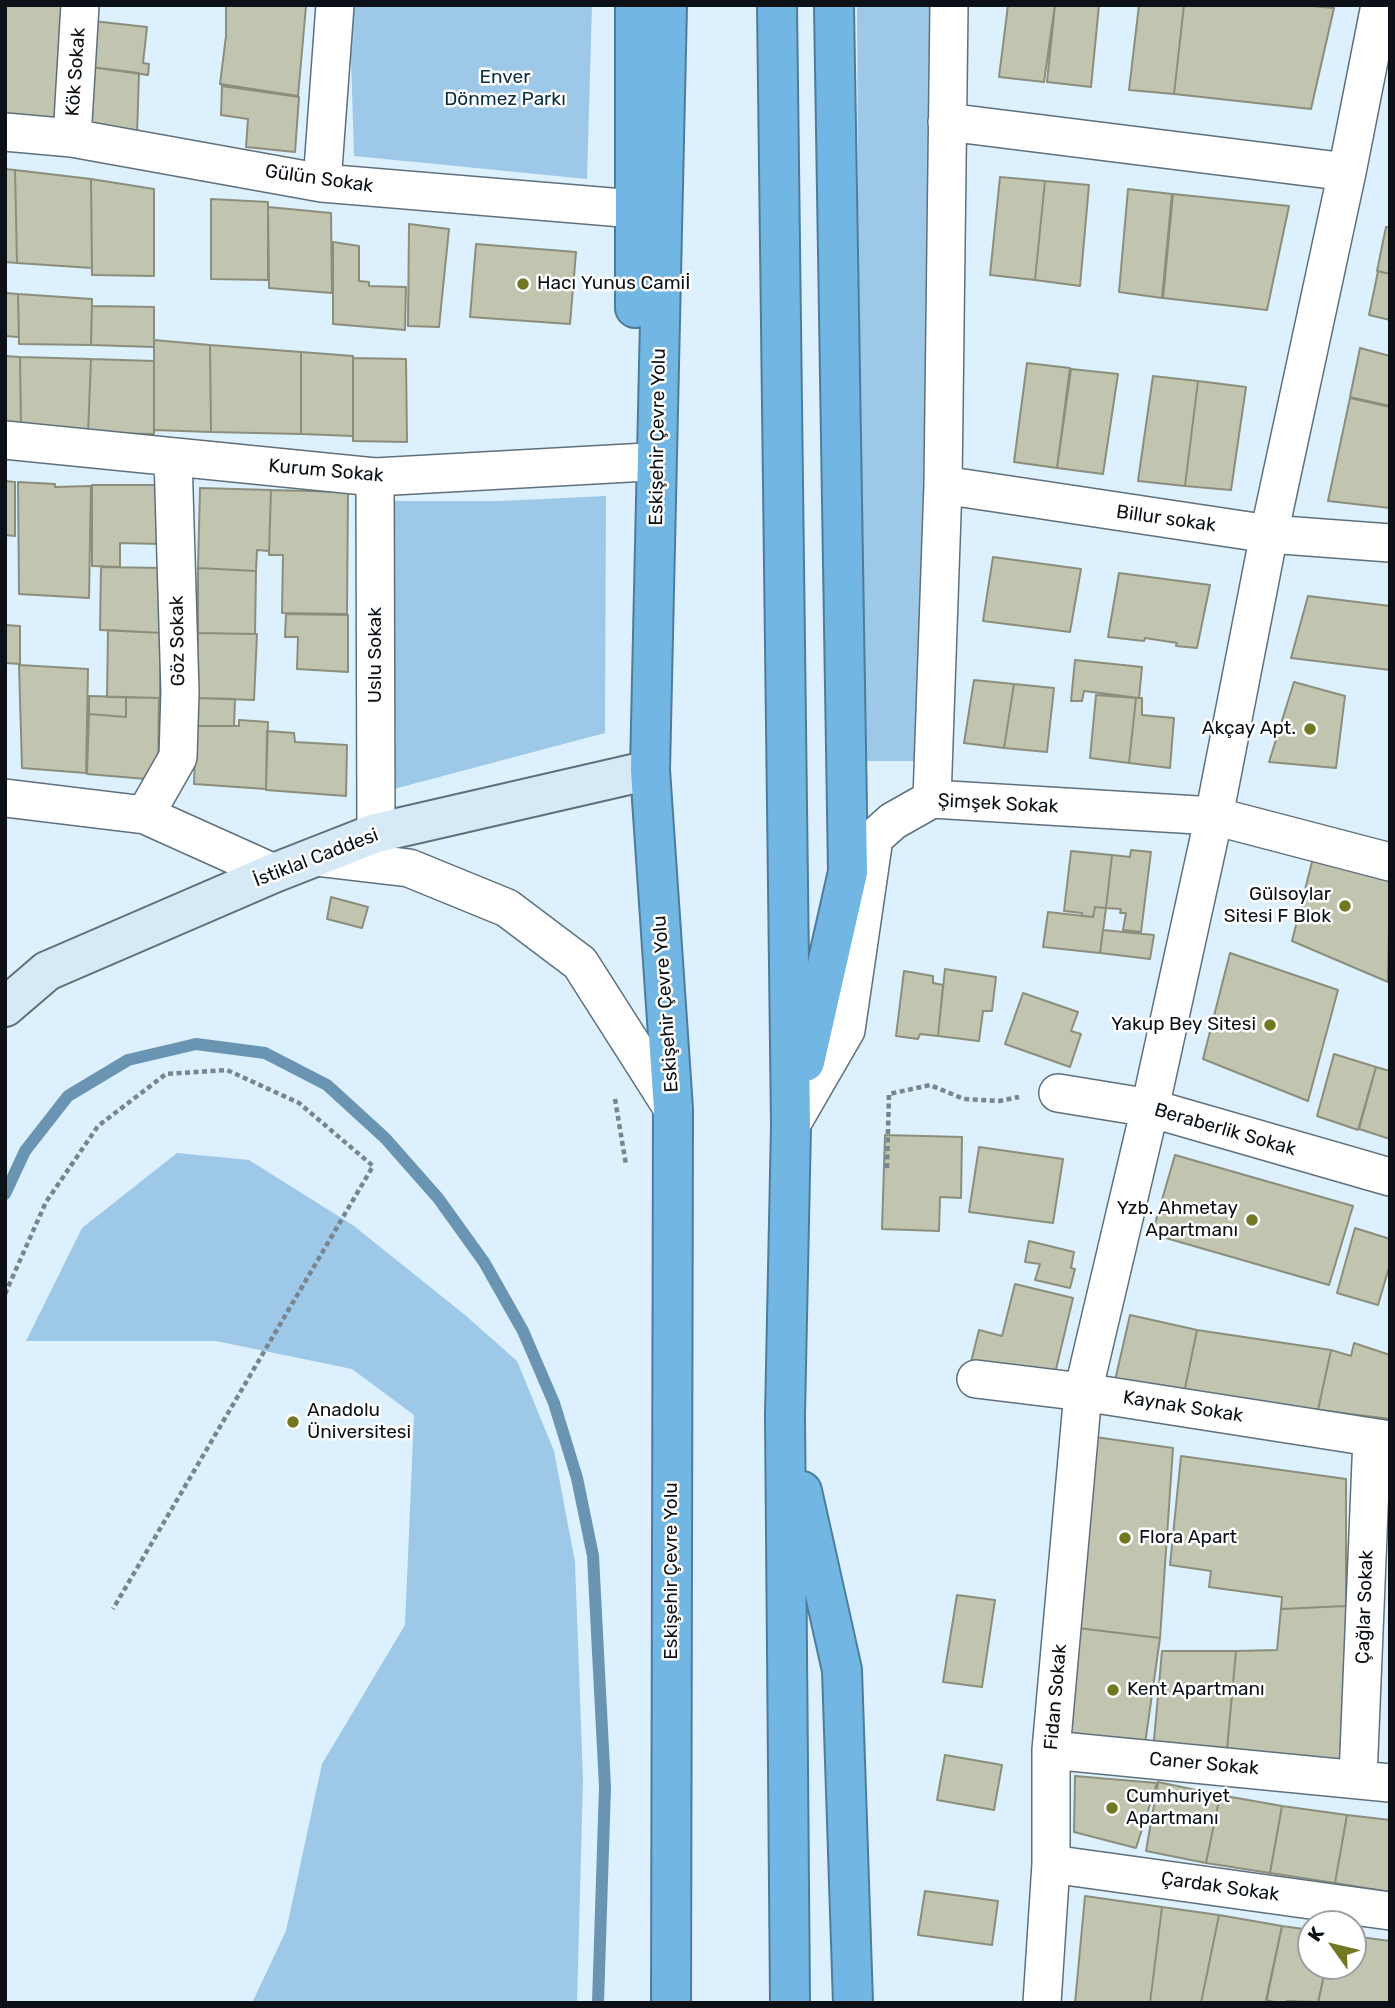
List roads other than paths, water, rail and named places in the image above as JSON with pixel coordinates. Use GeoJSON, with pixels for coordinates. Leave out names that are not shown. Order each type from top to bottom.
{"type":"FeatureCollection","features":[{"type":"Feature","properties":{"kind":"highway"},"geometry":{"type":"LineString","coordinates":[[635,5],[636,417],[647,462],[650,770]]}},
{"type":"Feature","properties":{"kind":"highway","name":"Eskişehir Çevre Yolu"},"geometry":{"type":"LineString","coordinates":[[667,5],[650,770],[673,1109],[671,2003]]}},
{"type":"Feature","properties":{"kind":"highway"},"geometry":{"type":"LineString","coordinates":[[777,5],[791,1125],[785,1415],[790,2003]]}},
{"type":"Feature","properties":{"kind":"highway"},"geometry":{"type":"LineString","coordinates":[[791,1125],[848,872],[834,5]]}},
{"type":"Feature","properties":{"kind":"highway"},"geometry":{"type":"LineString","coordinates":[[785,1415],[842,1670],[853,2003]]}},
{"type":"Feature","properties":{"kind":"main road","name":"İstiklal Caddesi"},"geometry":{"type":"LineString","coordinates":[[5,1007],[47,971],[274,873],[376,833],[650,770]]}},
{"type":"Feature","properties":{"kind":"street","name":"Kök Sokak"},"geometry":{"type":"LineString","coordinates":[[72,138],[80,5]]}},
{"type":"Feature","properties":{"kind":"street"},"geometry":{"type":"LineString","coordinates":[[322,183],[335,5]]}},
{"type":"Feature","properties":{"kind":"street"},"geometry":{"type":"LineString","coordinates":[[932,799],[943,485],[949,5]]}},
{"type":"Feature","properties":{"kind":"street","name":"Fidan Sokak"},"geometry":{"type":"LineString","coordinates":[[1042,2003],[1051,1864],[1051,1750],[1083,1392],[1150,1108],[1214,816],[1269,534],[1380,5]]}},
{"type":"Feature","properties":{"kind":"street"},"geometry":{"type":"LineString","coordinates":[[947,122],[1347,172]]}},
{"type":"Feature","properties":{"kind":"street","name":"Gülün Sokak"},"geometry":{"type":"LineString","coordinates":[[5,132],[72,138],[322,183],[635,209]]}},
{"type":"Feature","properties":{"kind":"street","name":"Kurum Sokak"},"geometry":{"type":"LineString","coordinates":[[5,440],[375,477],[647,462]]}},
{"type":"Feature","properties":{"kind":"street","name":"Göz Sokak"},"geometry":{"type":"LineString","coordinates":[[145,816],[178,757],[180,692],[173,457]]}},
{"type":"Feature","properties":{"kind":"street","name":"Uslu Sokak"},"geometry":{"type":"LineString","coordinates":[[375,477],[376,833]]}},
{"type":"Feature","properties":{"kind":"street","name":"Billur sokak"},"geometry":{"type":"LineString","coordinates":[[943,485],[1269,534],[1390,543]]}},
{"type":"Feature","properties":{"kind":"street"},"geometry":{"type":"LineString","coordinates":[[5,798],[145,816],[274,873]]}},
{"type":"Feature","properties":{"kind":"street","name":"Şimşek Sokak"},"geometry":{"type":"LineString","coordinates":[[791,1125],[846,1030],[874,838],[893,821],[932,799],[1214,816],[1390,862]]}},
{"type":"Feature","properties":{"kind":"street"},"geometry":{"type":"LineString","coordinates":[[315,857],[409,868],[507,908],[580,963],[673,1109]]}},
{"type":"Feature","properties":{"kind":"street","name":"Beraberlik Sokak"},"geometry":{"type":"LineString","coordinates":[[1058,1093],[1150,1108],[1390,1177]]}},
{"type":"Feature","properties":{"kind":"street","name":"Kaynak Sokak"},"geometry":{"type":"LineString","coordinates":[[976,1379],[1083,1392],[1381,1438]]}},
{"type":"Feature","properties":{"kind":"street","name":"Çağlar Sokak"},"geometry":{"type":"LineString","coordinates":[[1374,1781],[1381,1438]]}},
{"type":"Feature","properties":{"kind":"street","name":"Caner Sokak"},"geometry":{"type":"LineString","coordinates":[[1051,1750],[1374,1781]]}},
{"type":"Feature","properties":{"kind":"street","name":"Çardak Sokak"},"geometry":{"type":"LineString","coordinates":[[1051,1864],[1390,1910]]}},
{"type":"Feature","properties":{"kind":"waterway"},"geometry":{"type":"LineString","coordinates":[[5,1194],[25,1151],[68,1096],[128,1060],[196,1044],[265,1053],[327,1085],[385,1138],[438,1198],[484,1262],[523,1331],[554,1403],[577,1478],[593,1556],[605,1787],[598,2003]]}},
{"type":"Feature","properties":{"kind":"place","name":"Hacı Yunus Camiİ"},"geometry":{"type":"Point","coordinates":[523,284]}},
{"type":"Feature","properties":{"kind":"place","name":"Akçay Apt."},"geometry":{"type":"Point","coordinates":[1310,729]}},
{"type":"Feature","properties":{"kind":"place","name":"Gülsoylar Sitesi F Blok"},"geometry":{"type":"Point","coordinates":[1345,906]}},
{"type":"Feature","properties":{"kind":"place","name":"Yakup Bey Sitesi"},"geometry":{"type":"Point","coordinates":[1270,1025]}},
{"type":"Feature","properties":{"kind":"place","name":"Yzb. Ahmetay Apartmanı"},"geometry":{"type":"Point","coordinates":[1252,1220]}},
{"type":"Feature","properties":{"kind":"place","name":"Anadolu Üniversitesi"},"geometry":{"type":"Point","coordinates":[293,1422]}},
{"type":"Feature","properties":{"kind":"place","name":"Flora Apart"},"geometry":{"type":"Point","coordinates":[1125,1538]}},
{"type":"Feature","properties":{"kind":"place","name":"Kent Apartmanı"},"geometry":{"type":"Point","coordinates":[1113,1690]}},
{"type":"Feature","properties":{"kind":"place","name":"Cumhuriyet Apartmanı"},"geometry":{"type":"Point","coordinates":[1112,1808]}},
{"type":"Feature","properties":{"kind":"park label","name":"Enver Dönmez Parkı"},"geometry":{"type":"Point","coordinates":[505,89]}}]}
